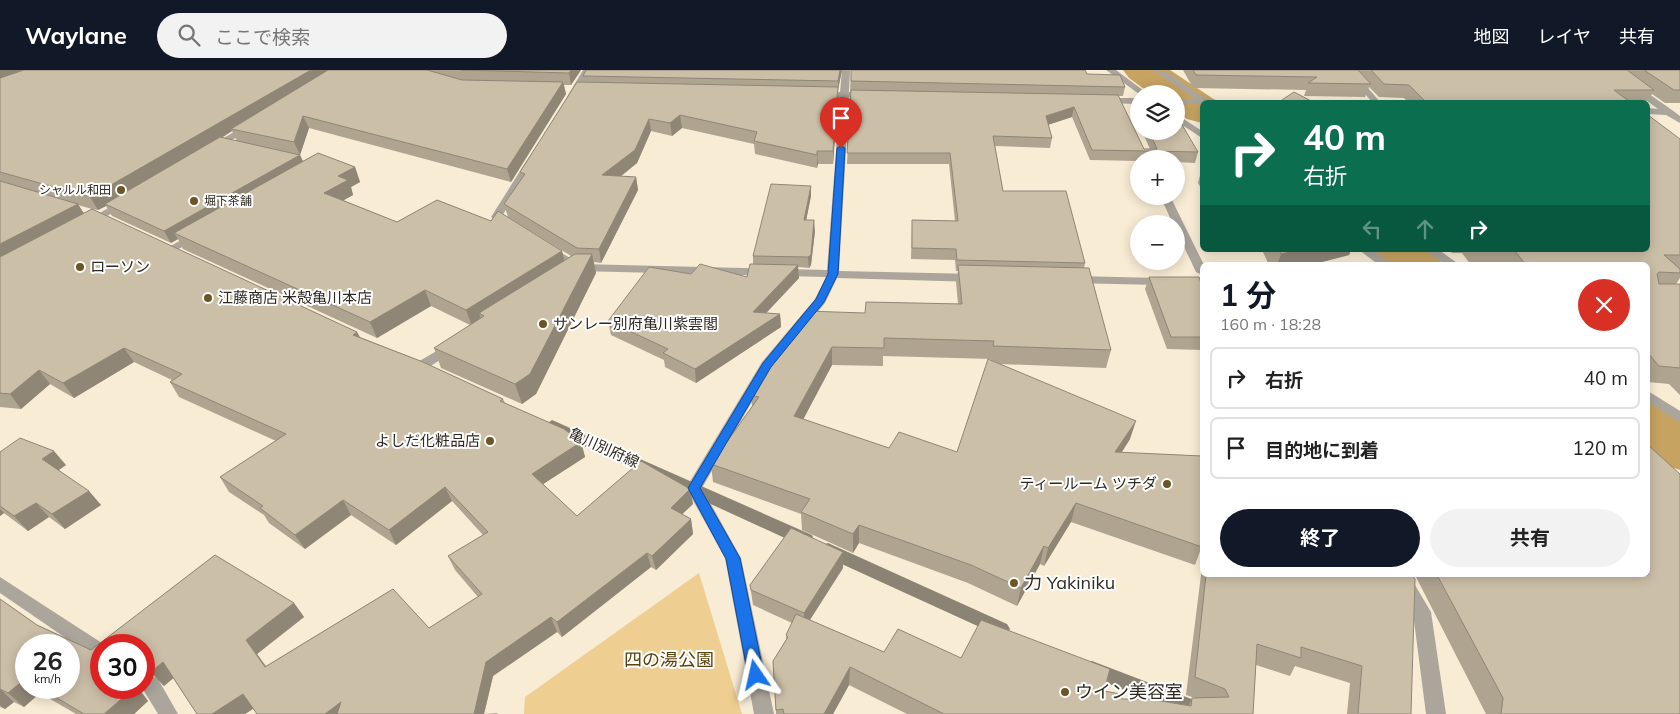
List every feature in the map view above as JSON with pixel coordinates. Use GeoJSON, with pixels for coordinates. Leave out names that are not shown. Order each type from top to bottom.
{"type":"FeatureCollection","features":[{"type":"Feature","properties":{"kind":"main road"},"geometry":{"type":"LineString","coordinates":[[82,211],[118,224]]}},
{"type":"Feature","properties":{"kind":"main road"},"geometry":{"type":"LineString","coordinates":[[166,247],[189,257]]}},
{"type":"Feature","properties":{"kind":"main road"},"geometry":{"type":"LineString","coordinates":[[416,364],[439,374]]}},
{"type":"Feature","properties":{"kind":"main road","name":"亀川別府線"},"geometry":{"type":"LineString","coordinates":[[539,419],[1016,636]]}},
{"type":"Feature","properties":{"kind":"main road"},"geometry":{"type":"LineString","coordinates":[[1078,663],[1208,714]]}},
{"type":"Feature","properties":{"kind":"street"},"geometry":{"type":"LineString","coordinates":[[565,107],[587,70]]}},
{"type":"Feature","properties":{"kind":"street"},"geometry":{"type":"LineString","coordinates":[[764,714],[733,558],[694,488],[767,365],[821,300],[833,274],[846,70]]}},
{"type":"Feature","properties":{"kind":"street"},"geometry":{"type":"LineString","coordinates":[[1110,70],[1131,85]]}},
{"type":"Feature","properties":{"kind":"street"},"geometry":{"type":"LineString","coordinates":[[1157,70],[1202,100]]}},
{"type":"Feature","properties":{"kind":"street"},"geometry":{"type":"LineString","coordinates":[[1348,70],[1374,100]]}},
{"type":"Feature","properties":{"kind":"street"},"geometry":{"type":"LineString","coordinates":[[1609,70],[1680,120]]}},
{"type":"Feature","properties":{"kind":"street"},"geometry":{"type":"LineString","coordinates":[[814,94],[873,95]]}},
{"type":"Feature","properties":{"kind":"street"},"geometry":{"type":"LineString","coordinates":[[1090,101],[1122,105],[1130,103]]}},
{"type":"Feature","properties":{"kind":"street"},"geometry":{"type":"LineString","coordinates":[[1185,102],[1200,102]]}},
{"type":"Feature","properties":{"kind":"street"},"geometry":{"type":"LineString","coordinates":[[1650,112],[1680,112]]}},
{"type":"Feature","properties":{"kind":"street"},"geometry":{"type":"LineString","coordinates":[[205,152],[255,122]]}},
{"type":"Feature","properties":{"kind":"street"},"geometry":{"type":"LineString","coordinates":[[1185,123],[1200,134]]}},
{"type":"Feature","properties":{"kind":"street"},"geometry":{"type":"LineString","coordinates":[[221,142],[239,146]]}},
{"type":"Feature","properties":{"kind":"street"},"geometry":{"type":"LineString","coordinates":[[512,227],[496,217],[539,150]]}},
{"type":"Feature","properties":{"kind":"street"},"geometry":{"type":"LineString","coordinates":[[75,230],[132,196]]}},
{"type":"Feature","properties":{"kind":"street"},"geometry":{"type":"LineString","coordinates":[[1169,205],[1200,268]]}},
{"type":"Feature","properties":{"kind":"street"},"geometry":{"type":"LineString","coordinates":[[166,247],[204,230]]}},
{"type":"Feature","properties":{"kind":"street"},"geometry":{"type":"LineString","coordinates":[[537,242],[573,270],[993,278]]}},
{"type":"Feature","properties":{"kind":"street"},"geometry":{"type":"LineString","coordinates":[[1369,252],[1383,262]]}},
{"type":"Feature","properties":{"kind":"street"},"geometry":{"type":"LineString","coordinates":[[1434,252],[1449,262]]}},
{"type":"Feature","properties":{"kind":"street"},"geometry":{"type":"LineString","coordinates":[[1063,280],[1200,283]]}},
{"type":"Feature","properties":{"kind":"street"},"geometry":{"type":"LineString","coordinates":[[416,364],[462,340]]}},
{"type":"Feature","properties":{"kind":"street"},"geometry":{"type":"LineString","coordinates":[[1650,397],[1680,418]]}},
{"type":"Feature","properties":{"kind":"street"},"geometry":{"type":"LineString","coordinates":[[1401,577],[1422,612],[1436,714]]}},
{"type":"Feature","properties":{"kind":"street"},"geometry":{"type":"LineString","coordinates":[[0,584],[90,645]]}},
{"type":"Feature","properties":{"kind":"street"},"geometry":{"type":"LineString","coordinates":[[155,693],[168,714]]}},
{"type":"Feature","properties":{"kind":"street"},"geometry":{"type":"LineString","coordinates":[[1141,707],[1165,697]]}},
{"type":"Feature","properties":{"kind":"green space","name":"四の湯公園"},"geometry":{"type":"Polygon","coordinates":[[[699,573],[742,714],[524,714],[525,697],[699,573]]]}},
{"type":"Feature","properties":{"kind":"building"},"geometry":{"type":"Polygon","coordinates":[[[24,70],[311,70],[90,197],[0,172],[0,78],[24,70]]]}},
{"type":"Feature","properties":{"kind":"building"},"geometry":{"type":"Polygon","coordinates":[[[328,70],[427,70],[462,80],[563,82],[507,169],[303,116],[294,142],[231,129],[328,70]]]}},
{"type":"Feature","properties":{"kind":"building"},"geometry":{"type":"Polygon","coordinates":[[[461,70],[571,70],[569,73],[461,70]]]}},
{"type":"Feature","properties":{"kind":"building"},"geometry":{"type":"Polygon","coordinates":[[[586,70],[840,70],[838,81],[583,76],[586,70]]]}},
{"type":"Feature","properties":{"kind":"building"},"geometry":{"type":"Polygon","coordinates":[[[851,70],[1085,70],[1087,74],[1120,75],[1125,87],[851,81],[851,70]]]}},
{"type":"Feature","properties":{"kind":"building"},"geometry":{"type":"Polygon","coordinates":[[[1193,70],[1358,70],[1371,84],[1308,83],[1317,77],[1196,75],[1193,70]]]}},
{"type":"Feature","properties":{"kind":"building"},"geometry":{"type":"Polygon","coordinates":[[[1371,70],[1627,70],[1654,90],[1614,90],[1627,100],[1424,100],[1409,85],[1384,84],[1371,70]]]}},
{"type":"Feature","properties":{"kind":"building"},"geometry":{"type":"Polygon","coordinates":[[[1644,70],[1680,70],[1680,90],[1674,90],[1644,70]]]}},
{"type":"Feature","properties":{"kind":"building"},"geometry":{"type":"Polygon","coordinates":[[[577,82],[838,87],[833,151],[817,151],[817,155],[754,141],[757,132],[680,115],[670,123],[649,119],[635,150],[602,175],[636,177],[599,249],[577,248],[504,204],[525,174],[520,172],[577,82]]]}},
{"type":"Feature","properties":{"kind":"building"},"geometry":{"type":"Polygon","coordinates":[[[851,90],[1118,95],[1130,120],[1130,140],[1140,140],[1144,149],[1157,149],[1153,140],[1185,140],[1185,130],[1198,152],[1185,152],[1185,150],[1092,150],[1074,107],[1046,116],[1052,138],[993,136],[1003,191],[1066,191],[1085,263],[957,260],[956,249],[912,248],[912,220],[958,221],[950,153],[847,153],[851,90]]]}},
{"type":"Feature","properties":{"kind":"building"},"geometry":{"type":"Polygon","coordinates":[[[1294,92],[1309,100],[1282,100],[1294,92]]]}},
{"type":"Feature","properties":{"kind":"building"},"geometry":{"type":"Polygon","coordinates":[[[1650,116],[1680,139],[1680,255],[1664,255],[1680,269],[1680,273],[1659,272],[1657,274],[1659,284],[1680,284],[1680,368],[1659,366],[1650,355],[1650,262],[1524,262],[1516,252],[1650,252],[1650,116]]]}},
{"type":"Feature","properties":{"kind":"building"},"geometry":{"type":"Polygon","coordinates":[[[220,137],[300,155],[164,231],[105,204],[220,137]]]}},
{"type":"Feature","properties":{"kind":"building"},"geometry":{"type":"Polygon","coordinates":[[[318,153],[355,167],[338,176],[348,180],[324,193],[397,222],[437,200],[491,221],[498,211],[562,251],[466,310],[425,290],[370,322],[174,233],[318,153]]]}},
{"type":"Feature","properties":{"kind":"building"},"geometry":{"type":"Polygon","coordinates":[[[0,181],[78,204],[0,244],[0,181]]]}},
{"type":"Feature","properties":{"kind":"building"},"geometry":{"type":"Polygon","coordinates":[[[771,184],[811,186],[804,220],[814,220],[811,255],[808,257],[753,256],[771,184]]]}},
{"type":"Feature","properties":{"kind":"building"},"geometry":{"type":"Polygon","coordinates":[[[92,209],[357,332],[353,335],[423,362],[503,399],[500,401],[564,429],[581,442],[532,474],[577,516],[641,461],[690,489],[671,508],[691,519],[652,556],[647,553],[557,622],[551,617],[486,662],[474,714],[337,714],[341,702],[325,714],[257,714],[243,694],[212,714],[197,714],[163,662],[155,669],[155,634],[112,634],[215,555],[294,603],[246,640],[265,667],[393,589],[429,628],[482,594],[448,556],[488,532],[445,487],[389,530],[343,500],[295,535],[260,508],[263,506],[220,477],[286,434],[170,382],[182,374],[124,348],[63,383],[39,370],[10,394],[0,393],[0,257],[92,209]]]}},
{"type":"Feature","properties":{"kind":"building"},"geometry":{"type":"Polygon","coordinates":[[[575,254],[592,254],[530,374],[515,384],[434,348],[484,316],[479,313],[575,254]]]}},
{"type":"Feature","properties":{"kind":"building"},"geometry":{"type":"Polygon","coordinates":[[[700,264],[747,277],[750,264],[798,265],[753,312],[780,314],[695,369],[663,353],[668,349],[608,321],[649,267],[691,274],[700,264]]]}},
{"type":"Feature","properties":{"kind":"building"},"geometry":{"type":"Polygon","coordinates":[[[958,265],[1089,268],[1111,350],[993,346],[994,341],[884,338],[884,348],[832,347],[794,416],[889,448],[899,432],[957,452],[988,359],[1136,421],[1115,452],[1200,456],[1200,546],[1076,503],[1048,548],[1044,546],[1021,588],[971,565],[859,525],[853,534],[801,512],[810,499],[711,464],[759,397],[751,395],[795,324],[806,311],[865,313],[866,302],[962,304],[958,265]]]}},
{"type":"Feature","properties":{"kind":"building"},"geometry":{"type":"Polygon","coordinates":[[[1149,277],[1199,277],[1200,337],[1171,337],[1149,277]]]}},
{"type":"Feature","properties":{"kind":"building"},"geometry":{"type":"Polygon","coordinates":[[[20,438],[54,451],[42,459],[89,491],[52,514],[36,503],[14,516],[0,506],[0,452],[20,438]]]}},
{"type":"Feature","properties":{"kind":"building"},"geometry":{"type":"Polygon","coordinates":[[[1650,447],[1680,474],[1680,714],[1501,714],[1503,698],[1438,577],[1650,577],[1650,447]]]}},
{"type":"Feature","properties":{"kind":"building"},"geometry":{"type":"Polygon","coordinates":[[[791,528],[843,552],[804,613],[751,590],[750,585],[791,528]]]}},
{"type":"Feature","properties":{"kind":"building"},"geometry":{"type":"Polygon","coordinates":[[[1206,577],[1414,577],[1415,579],[1411,714],[1358,714],[1362,666],[1301,647],[1301,658],[1257,644],[1253,714],[944,714],[850,667],[824,714],[784,714],[783,709],[776,710],[773,661],[788,637],[786,635],[796,614],[884,652],[898,629],[961,658],[981,620],[1110,669],[1104,691],[1121,694],[1122,699],[1149,699],[1191,706],[1192,698],[1229,697],[1225,689],[1195,677],[1206,577]]]}},
{"type":"Feature","properties":{"kind":"building"},"geometry":{"type":"Polygon","coordinates":[[[0,599],[37,625],[56,634],[15,634],[15,687],[8,693],[0,689],[0,599]]]}},
{"type":"Feature","properties":{"kind":"building"},"geometry":{"type":"Polygon","coordinates":[[[80,645],[90,650],[90,699],[121,699],[104,714],[84,714],[59,699],[80,699],[80,645]]]}},
{"type":"Feature","properties":{"kind":"waterway"},"geometry":{"type":"LineString","coordinates":[[1143,70],[1200,109]]}},
{"type":"Feature","properties":{"kind":"waterway"},"geometry":{"type":"LineString","coordinates":[[1398,252],[1412,262]]}},
{"type":"Feature","properties":{"kind":"waterway"},"geometry":{"type":"LineString","coordinates":[[1650,424],[1680,445]]}},
{"type":"Feature","properties":{"kind":"place","name":"シャルル和田"},"geometry":{"type":"Point","coordinates":[121,190]}},
{"type":"Feature","properties":{"kind":"place","name":"堀下茶舗"},"geometry":{"type":"Point","coordinates":[194,201]}},
{"type":"Feature","properties":{"kind":"place","name":"ローソン"},"geometry":{"type":"Point","coordinates":[80,267]}},
{"type":"Feature","properties":{"kind":"place","name":"江藤商店 米殻亀川本店"},"geometry":{"type":"Point","coordinates":[208,298]}},
{"type":"Feature","properties":{"kind":"place","name":"サンレー別府亀川紫雲閣"},"geometry":{"type":"Point","coordinates":[543,324]}},
{"type":"Feature","properties":{"kind":"place","name":"よしだ化粧品店"},"geometry":{"type":"Point","coordinates":[490,441]}},
{"type":"Feature","properties":{"kind":"place","name":"ティールーム ツチダ"},"geometry":{"type":"Point","coordinates":[1167,484]}},
{"type":"Feature","properties":{"kind":"place","name":"力 Yakiniku"},"geometry":{"type":"Point","coordinates":[1014,583]}},
{"type":"Feature","properties":{"kind":"place","name":"ウイン美容室"},"geometry":{"type":"Point","coordinates":[1065,692]}},
{"type":"Feature","properties":{"kind":"route"},"geometry":{"type":"LineString","coordinates":[[756,675],[733,558],[694,488],[767,365],[821,300],[833,274],[841,148]]}}]}
